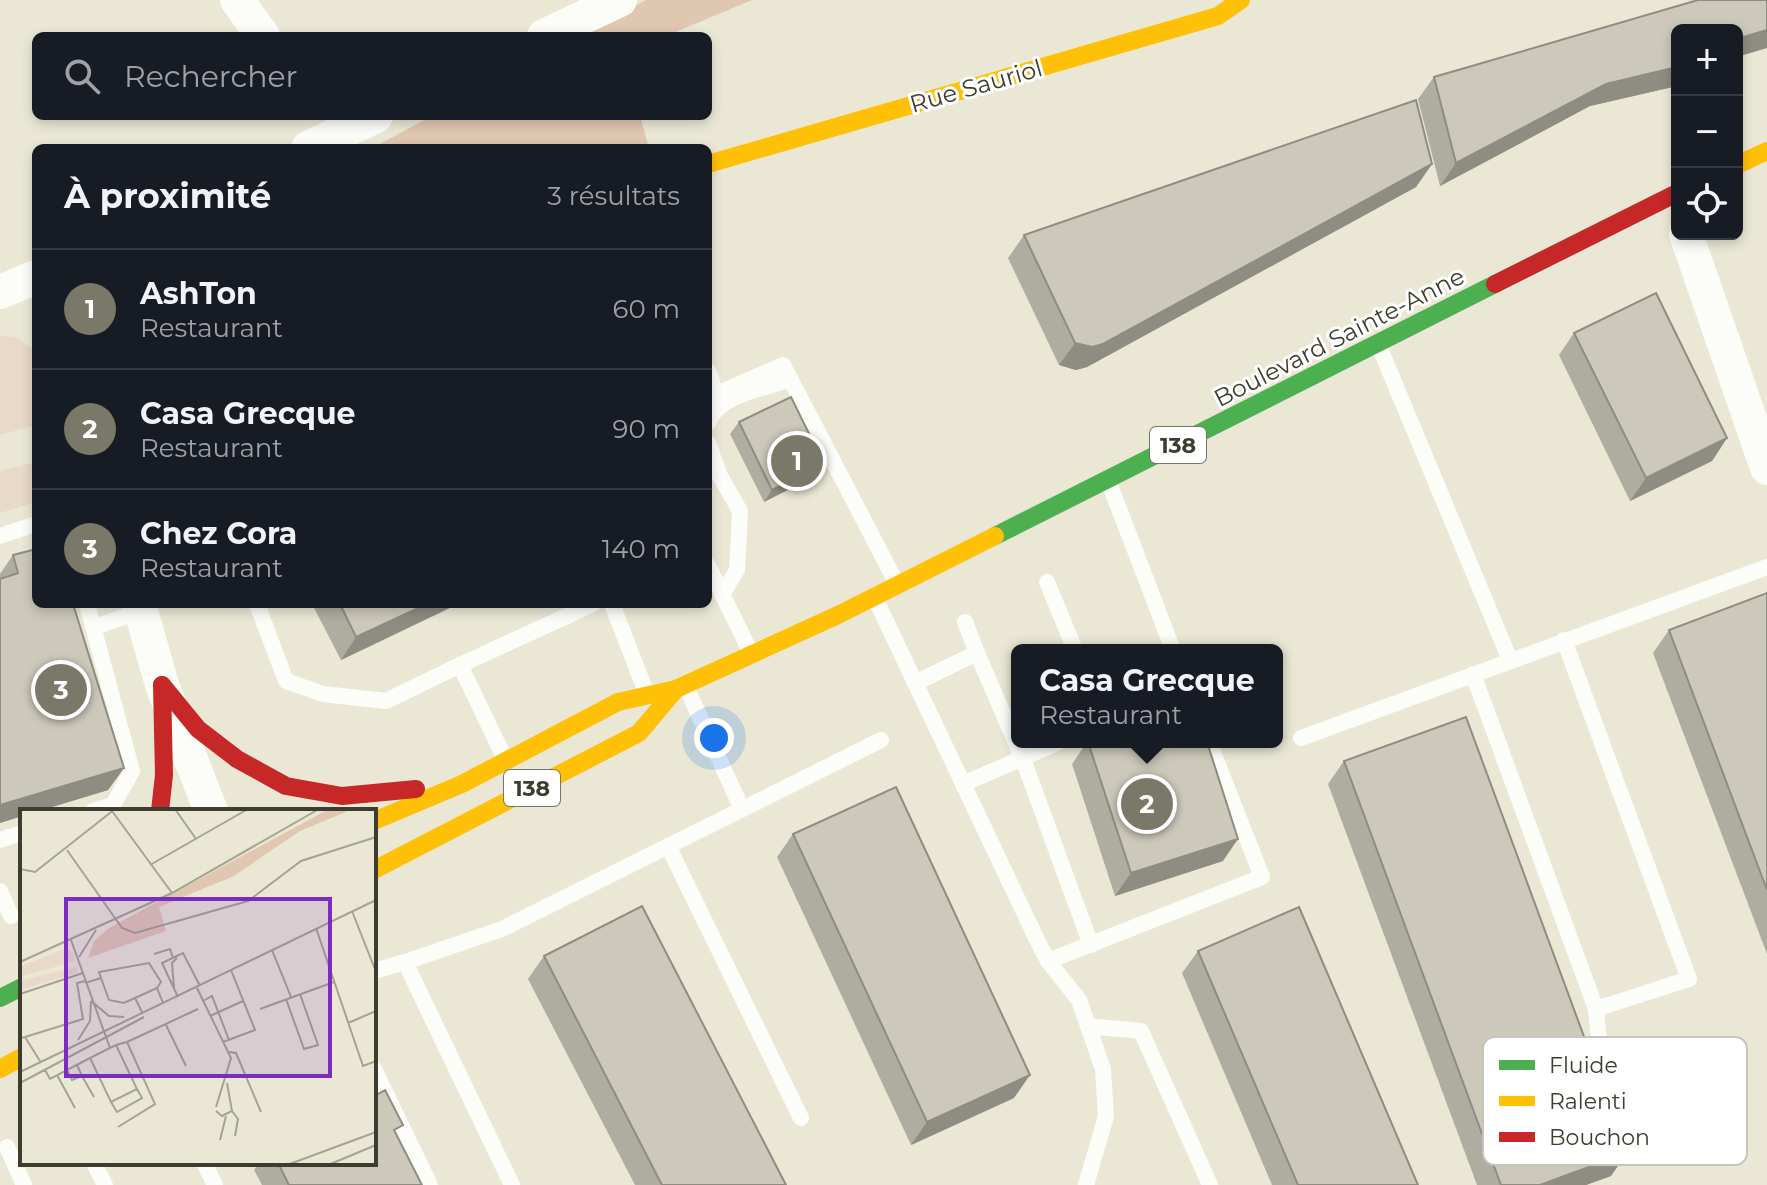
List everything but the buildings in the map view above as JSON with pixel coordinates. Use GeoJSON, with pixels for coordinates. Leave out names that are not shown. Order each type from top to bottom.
{"type":"FeatureCollection","features":[{"type":"Feature","properties":{"kind":"main road","name":"Rue Sauriol"},"geometry":{"type":"LineString","coordinates":[[712,163],[1218,16],[1241,0]]}},
{"type":"Feature","properties":{"kind":"main road"},"geometry":{"type":"LineString","coordinates":[[1743,162],[1767,151]]}},
{"type":"Feature","properties":{"kind":"main road","name":"Boulevard Sainte-Anne"},"geometry":{"type":"LineString","coordinates":[[376,820],[462,784],[618,702],[681,687],[874,597],[1671,201]]}},
{"type":"Feature","properties":{"kind":"main road"},"geometry":{"type":"LineString","coordinates":[[162,685],[198,729],[237,759],[286,786],[342,796],[462,784]]}},
{"type":"Feature","properties":{"kind":"main road"},"geometry":{"type":"LineString","coordinates":[[160,809],[164,775],[162,685]]}},
{"type":"Feature","properties":{"kind":"main road","name":"Boulevard Sainte-Anne"},"geometry":{"type":"LineString","coordinates":[[376,869],[639,733],[681,687]]}},
{"type":"Feature","properties":{"kind":"main road"},"geometry":{"type":"LineString","coordinates":[[0,998],[20,988]]}},
{"type":"Feature","properties":{"kind":"main road"},"geometry":{"type":"LineString","coordinates":[[0,1069],[20,1058]]}},
{"type":"Feature","properties":{"kind":"street"},"geometry":{"type":"LineString","coordinates":[[237,0],[260,32]]}},
{"type":"Feature","properties":{"kind":"street"},"geometry":{"type":"LineString","coordinates":[[552,32],[620,0]]}},
{"type":"Feature","properties":{"kind":"street"},"geometry":{"type":"LineString","coordinates":[[326,137],[366,120]]}},
{"type":"Feature","properties":{"kind":"street"},"geometry":{"type":"LineString","coordinates":[[1688,240],[1767,468]]}},
{"type":"Feature","properties":{"kind":"street"},"geometry":{"type":"LineString","coordinates":[[0,292],[32,283]]}},
{"type":"Feature","properties":{"kind":"street"},"geometry":{"type":"LineString","coordinates":[[140,608],[162,685],[210,809]]}},
{"type":"Feature","properties":{"kind":"lane"},"geometry":{"type":"LineString","coordinates":[[1378,344],[1510,660]]}},
{"type":"Feature","properties":{"kind":"lane"},"geometry":{"type":"LineString","coordinates":[[712,396],[783,365],[897,586]]}},
{"type":"Feature","properties":{"kind":"lane"},"geometry":{"type":"LineString","coordinates":[[712,414],[726,403],[789,380]]}},
{"type":"Feature","properties":{"kind":"lane"},"geometry":{"type":"LineString","coordinates":[[712,454],[720,476],[740,511],[737,570],[722,595]]}},
{"type":"Feature","properties":{"kind":"lane"},"geometry":{"type":"LineString","coordinates":[[1108,480],[1171,644]]}},
{"type":"Feature","properties":{"kind":"lane"},"geometry":{"type":"LineString","coordinates":[[0,536],[32,525]]}},
{"type":"Feature","properties":{"kind":"lane"},"geometry":{"type":"LineString","coordinates":[[1301,738],[1767,567]]}},
{"type":"Feature","properties":{"kind":"lane"},"geometry":{"type":"LineString","coordinates":[[712,574],[752,655]]}},
{"type":"Feature","properties":{"kind":"lane"},"geometry":{"type":"LineString","coordinates":[[1047,582],[1073,644]]}},
{"type":"Feature","properties":{"kind":"lane"},"geometry":{"type":"LineString","coordinates":[[874,597],[1048,961],[1079,1000],[1103,1069],[1106,1116],[1086,1185]]}},
{"type":"Feature","properties":{"kind":"lane"},"geometry":{"type":"LineString","coordinates":[[88,608],[132,771],[113,805],[100,809]]}},
{"type":"Feature","properties":{"kind":"lane"},"geometry":{"type":"LineString","coordinates":[[95,627],[140,608]]}},
{"type":"Feature","properties":{"kind":"lane"},"geometry":{"type":"LineString","coordinates":[[259,608],[286,681],[323,694],[386,701],[460,665],[558,611]]}},
{"type":"Feature","properties":{"kind":"lane"},"geometry":{"type":"LineString","coordinates":[[614,608],[648,695]]}},
{"type":"Feature","properties":{"kind":"lane"},"geometry":{"type":"LineString","coordinates":[[965,622],[1011,731]]}},
{"type":"Feature","properties":{"kind":"lane"},"geometry":{"type":"LineString","coordinates":[[1564,640],[1689,979],[1596,1009]]}},
{"type":"Feature","properties":{"kind":"lane"},"geometry":{"type":"LineString","coordinates":[[915,683],[977,653]]}},
{"type":"Feature","properties":{"kind":"lane"},"geometry":{"type":"LineString","coordinates":[[460,665],[506,761]]}},
{"type":"Feature","properties":{"kind":"lane"},"geometry":{"type":"LineString","coordinates":[[1473,674],[1596,1009],[1599,1037]]}},
{"type":"Feature","properties":{"kind":"lane"},"geometry":{"type":"LineString","coordinates":[[681,687],[742,809]]}},
{"type":"Feature","properties":{"kind":"lane"},"geometry":{"type":"LineString","coordinates":[[376,970],[502,929],[881,740]]}},
{"type":"Feature","properties":{"kind":"lane"},"geometry":{"type":"LineString","coordinates":[[1018,748],[1091,945]]}},
{"type":"Feature","properties":{"kind":"lane"},"geometry":{"type":"LineString","coordinates":[[963,784],[1046,748]]}},
{"type":"Feature","properties":{"kind":"lane"},"geometry":{"type":"LineString","coordinates":[[1048,961],[1262,877],[1211,748]]}},
{"type":"Feature","properties":{"kind":"lane"},"geometry":{"type":"LineString","coordinates":[[0,840],[20,834]]}},
{"type":"Feature","properties":{"kind":"lane"},"geometry":{"type":"LineString","coordinates":[[668,846],[801,1118]]}},
{"type":"Feature","properties":{"kind":"lane"},"geometry":{"type":"LineString","coordinates":[[0,891],[11,916]]}},
{"type":"Feature","properties":{"kind":"lane"},"geometry":{"type":"LineString","coordinates":[[405,962],[512,1185]]}},
{"type":"Feature","properties":{"kind":"lane"},"geometry":{"type":"LineString","coordinates":[[1088,1026],[1141,1031],[1210,1185]]}},
{"type":"Feature","properties":{"kind":"lane"},"geometry":{"type":"LineString","coordinates":[[376,1073],[430,1185]]}},
{"type":"Feature","properties":{"kind":"lane"},"geometry":{"type":"LineString","coordinates":[[10,1145],[24,1185]]}},
{"type":"Feature","properties":{"kind":"lane"},"geometry":{"type":"LineString","coordinates":[[95,1165],[105,1185]]}},
{"type":"Feature","properties":{"kind":"lane"},"geometry":{"type":"LineString","coordinates":[[205,1165],[215,1185]]}},
{"type":"Feature","properties":{"kind":"shaded area"},"geometry":{"type":"Polygon","coordinates":[[[646,0],[752,0],[676,32],[586,32],[646,0]]]}},
{"type":"Feature","properties":{"kind":"shaded area"},"geometry":{"type":"Polygon","coordinates":[[[424,120],[641,120],[648,144],[380,144],[424,120]]]}},
{"type":"Feature","properties":{"kind":"shaded area"},"geometry":{"type":"Polygon","coordinates":[[[0,336],[14,337],[32,348],[32,426],[0,435],[0,336]]]}},
{"type":"Feature","properties":{"kind":"shaded area"},"geometry":{"type":"Polygon","coordinates":[[[32,463],[32,503],[0,513],[0,471],[32,463]]]}},
{"type":"Feature","properties":{"kind":"traffic: fast"},"geometry":{"type":"LineString","coordinates":[[995,536],[1495,284]]}},
{"type":"Feature","properties":{"kind":"traffic: fast"},"geometry":{"type":"LineString","coordinates":[[0,998],[20,988]]}},
{"type":"Feature","properties":{"kind":"traffic: slow"},"geometry":{"type":"LineString","coordinates":[[712,163],[1218,16],[1241,0]]}},
{"type":"Feature","properties":{"kind":"traffic: slow"},"geometry":{"type":"LineString","coordinates":[[1743,162],[1767,151]]}},
{"type":"Feature","properties":{"kind":"traffic: slow"},"geometry":{"type":"LineString","coordinates":[[376,820],[462,784],[618,702],[676,689],[838,615],[995,536]]}},
{"type":"Feature","properties":{"kind":"traffic: slow"},"geometry":{"type":"LineString","coordinates":[[376,869],[639,733],[676,689]]}},
{"type":"Feature","properties":{"kind":"traffic: slow"},"geometry":{"type":"LineString","coordinates":[[0,1069],[20,1058]]}},
{"type":"Feature","properties":{"kind":"traffic: jam"},"geometry":{"type":"LineString","coordinates":[[1495,284],[1671,196]]}},
{"type":"Feature","properties":{"kind":"traffic: jam"},"geometry":{"type":"LineString","coordinates":[[162,685],[198,729],[237,759],[286,786],[342,796],[416,789]]}},
{"type":"Feature","properties":{"kind":"traffic: jam"},"geometry":{"type":"LineString","coordinates":[[160,809],[164,775],[162,685]]}},
{"type":"Feature","properties":{"kind":"place","name":"AshTon"},"geometry":{"type":"Point","coordinates":[797,461]}},
{"type":"Feature","properties":{"kind":"place","name":"Chez Cora"},"geometry":{"type":"Point","coordinates":[61,690]}},
{"type":"Feature","properties":{"kind":"place","name":"Casa Grecque"},"geometry":{"type":"Point","coordinates":[1147,804]}}]}
